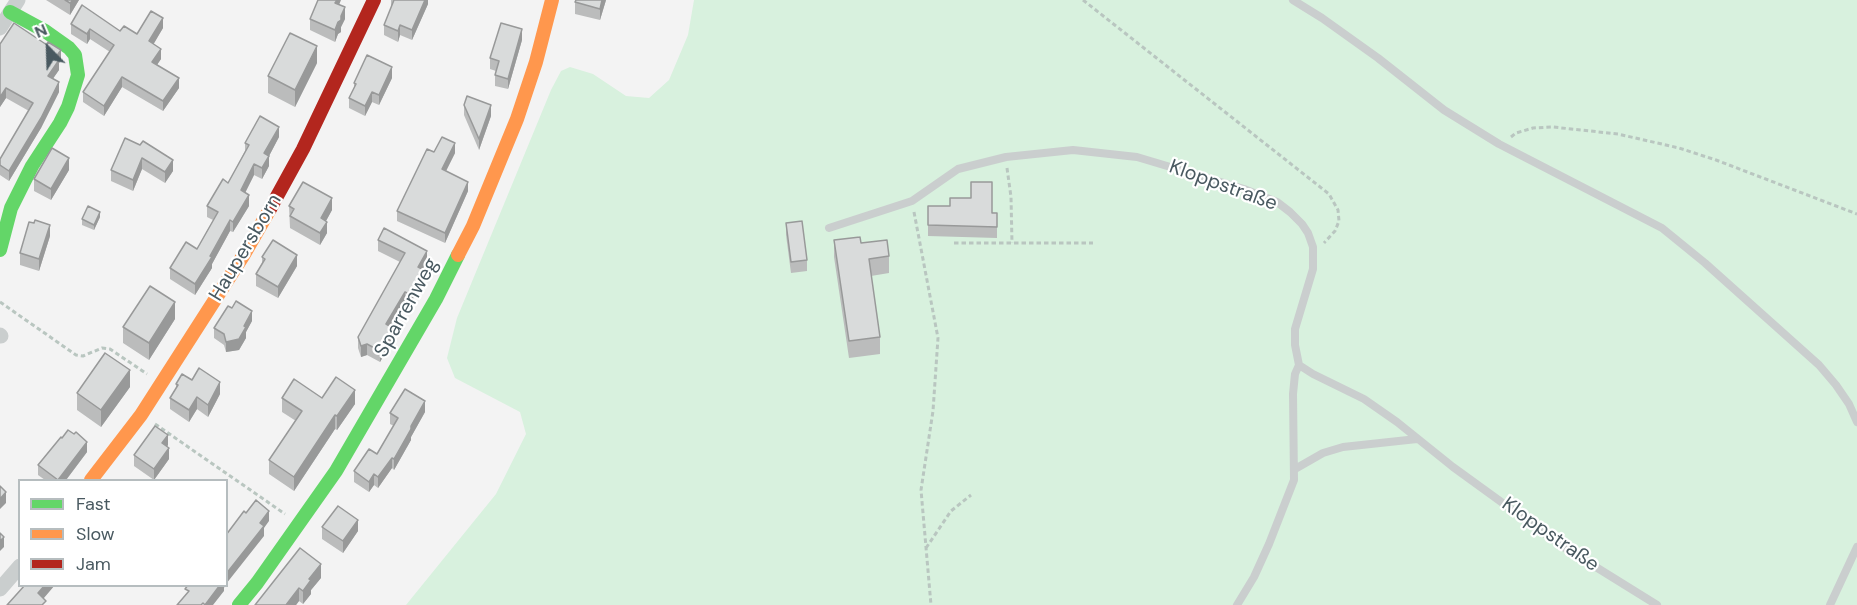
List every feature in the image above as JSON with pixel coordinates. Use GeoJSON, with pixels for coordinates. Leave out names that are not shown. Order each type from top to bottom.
{"type":"FeatureCollection","features":[{"type":"Feature","properties":{"kind":"street","name":"Haupersborn"},"geometry":{"type":"LineString","coordinates":[[92,479],[141,415],[243,256],[342,70],[374,0]]}},
{"type":"Feature","properties":{"kind":"street","name":"Sparrenweg"},"geometry":{"type":"LineString","coordinates":[[238,605],[257,583],[336,471],[436,299],[473,226],[517,119],[536,62],[552,0]]}},
{"type":"Feature","properties":{"kind":"street"},"geometry":{"type":"LineString","coordinates":[[0,28],[14,6],[69,48],[75,55],[78,75],[64,115],[32,166],[11,208],[0,249]]}},
{"type":"Feature","properties":{"kind":"street"},"geometry":{"type":"LineString","coordinates":[[0,589],[18,568]]}},
{"type":"Feature","properties":{"kind":"lane"},"geometry":{"type":"LineString","coordinates":[[1293,0],[1368,52],[1444,110],[1499,144],[1557,176],[1662,228],[1706,263],[1819,365],[1849,404],[1857,422]]}},
{"type":"Feature","properties":{"kind":"lane","name":"Kloppstraße"},"geometry":{"type":"LineString","coordinates":[[829,228],[912,201],[958,168],[1006,157],[1073,150],[1137,157],[1244,189],[1277,202],[1302,224],[1314,247]]}},
{"type":"Feature","properties":{"kind":"lane"},"geometry":{"type":"LineString","coordinates":[[1237,605],[1254,577],[1290,493],[1295,469],[1293,394],[1295,374],[1299,365],[1295,329],[1313,269],[1314,247]]}},
{"type":"Feature","properties":{"kind":"lane","name":"Kloppstraße"},"geometry":{"type":"LineString","coordinates":[[1299,365],[1364,399],[1562,546],[1657,605]]}},
{"type":"Feature","properties":{"kind":"lane"},"geometry":{"type":"LineString","coordinates":[[1295,469],[1323,453],[1343,447],[1417,439]]}},
{"type":"Feature","properties":{"kind":"lane"},"geometry":{"type":"LineString","coordinates":[[1830,605],[1857,547]]}},
{"type":"Feature","properties":{"kind":"path"},"geometry":{"type":"LineString","coordinates":[[1083,0],[1329,194],[1338,210],[1339,220],[1328,240],[1314,247]]}},
{"type":"Feature","properties":{"kind":"path"},"geometry":{"type":"LineString","coordinates":[[1499,144],[1516,134],[1533,128],[1553,127],[1618,134],[1716,160],[1857,214]]}},
{"type":"Feature","properties":{"kind":"path"},"geometry":{"type":"LineString","coordinates":[[1006,157],[1011,197],[1012,243]]}},
{"type":"Feature","properties":{"kind":"path"},"geometry":{"type":"LineString","coordinates":[[912,201],[938,338],[933,411],[921,490],[931,605]]}},
{"type":"Feature","properties":{"kind":"path"},"geometry":{"type":"LineString","coordinates":[[954,243],[1093,243]]}},
{"type":"Feature","properties":{"kind":"path"},"geometry":{"type":"LineString","coordinates":[[0,302],[76,355],[83,356],[102,348],[110,349],[161,383]]}},
{"type":"Feature","properties":{"kind":"path"},"geometry":{"type":"LineString","coordinates":[[141,415],[299,524]]}},
{"type":"Feature","properties":{"kind":"path"},"geometry":{"type":"LineString","coordinates":[[926,549],[951,511],[971,495]]}},
{"type":"Feature","properties":{"kind":"green space"},"geometry":{"type":"Polygon","coordinates":[[[694,0],[1857,0],[1857,605],[406,605],[496,494],[526,434],[520,412],[455,378],[447,358],[457,318],[551,90],[561,71],[570,67],[593,74],[626,96],[649,98],[669,80],[688,35],[694,0]]]}},
{"type":"Feature","properties":{"kind":"building"},"geometry":{"type":"Polygon","coordinates":[[[318,0],[337,0],[335,3],[345,7],[335,30],[310,19],[318,0]]]}},
{"type":"Feature","properties":{"kind":"building"},"geometry":{"type":"Polygon","coordinates":[[[394,0],[425,0],[412,30],[400,25],[398,31],[384,25],[394,0]]]}},
{"type":"Feature","properties":{"kind":"building"},"geometry":{"type":"Polygon","coordinates":[[[576,0],[602,0],[600,9],[575,2],[576,0]]]}},
{"type":"Feature","properties":{"kind":"building"},"geometry":{"type":"Polygon","coordinates":[[[82,5],[120,31],[124,26],[137,34],[151,11],[163,18],[149,41],[161,49],[152,62],[179,78],[163,101],[122,77],[104,106],[83,92],[114,45],[90,29],[87,34],[71,24],[82,5]]]}},
{"type":"Feature","properties":{"kind":"building"},"geometry":{"type":"Polygon","coordinates":[[[14,23],[47,45],[48,42],[61,50],[55,58],[59,60],[48,76],[59,82],[41,118],[9,171],[0,165],[0,159],[33,103],[6,88],[0,97],[0,44],[14,23]]]}},
{"type":"Feature","properties":{"kind":"building"},"geometry":{"type":"Polygon","coordinates":[[[501,23],[522,29],[508,79],[495,75],[499,61],[490,58],[501,23]]]}},
{"type":"Feature","properties":{"kind":"building"},"geometry":{"type":"Polygon","coordinates":[[[290,33],[317,46],[295,90],[268,76],[290,33]]]}},
{"type":"Feature","properties":{"kind":"building"},"geometry":{"type":"Polygon","coordinates":[[[367,55],[392,67],[379,95],[372,92],[365,106],[349,98],[367,55]]]}},
{"type":"Feature","properties":{"kind":"building"},"geometry":{"type":"Polygon","coordinates":[[[467,96],[491,105],[479,139],[464,105],[467,96]]]}},
{"type":"Feature","properties":{"kind":"building"},"geometry":{"type":"Polygon","coordinates":[[[260,116],[279,127],[264,153],[269,156],[262,168],[254,164],[241,190],[249,195],[233,222],[230,220],[210,256],[212,257],[195,284],[170,268],[186,242],[197,249],[218,212],[207,206],[223,179],[228,183],[249,145],[245,143],[260,116]]]}},
{"type":"Feature","properties":{"kind":"building"},"geometry":{"type":"Polygon","coordinates":[[[442,137],[455,143],[442,169],[468,182],[445,233],[397,211],[427,149],[434,152],[442,137]]]}},
{"type":"Feature","properties":{"kind":"building"},"geometry":{"type":"Polygon","coordinates":[[[125,138],[140,145],[143,141],[173,160],[165,172],[142,158],[133,180],[111,170],[125,138]]]}},
{"type":"Feature","properties":{"kind":"building"},"geometry":{"type":"Polygon","coordinates":[[[52,148],[69,158],[51,189],[34,179],[52,148]]]}},
{"type":"Feature","properties":{"kind":"building"},"geometry":{"type":"Polygon","coordinates":[[[303,182],[332,198],[321,218],[327,222],[320,233],[290,216],[294,209],[289,206],[303,182]]]}},
{"type":"Feature","properties":{"kind":"building"},"geometry":{"type":"Polygon","coordinates":[[[971,182],[992,182],[992,213],[997,213],[997,227],[928,225],[928,206],[950,206],[950,198],[971,198],[971,182]]]}},
{"type":"Feature","properties":{"kind":"building"},"geometry":{"type":"Polygon","coordinates":[[[88,206],[100,212],[94,225],[82,219],[88,206]]]}},
{"type":"Feature","properties":{"kind":"building"},"geometry":{"type":"Polygon","coordinates":[[[35,220],[50,225],[39,259],[20,253],[29,222],[34,223],[35,220]]]}},
{"type":"Feature","properties":{"kind":"building"},"geometry":{"type":"Polygon","coordinates":[[[802,221],[807,260],[791,262],[786,223],[802,221]]]}},
{"type":"Feature","properties":{"kind":"building"},"geometry":{"type":"Polygon","coordinates":[[[384,228],[427,251],[418,267],[422,269],[418,276],[420,277],[409,294],[405,292],[386,324],[393,328],[380,351],[367,344],[361,346],[358,337],[405,253],[378,240],[384,228]]]}},
{"type":"Feature","properties":{"kind":"building"},"geometry":{"type":"Polygon","coordinates":[[[860,237],[861,243],[887,240],[889,256],[869,259],[880,337],[849,341],[834,240],[860,237]]]}},
{"type":"Feature","properties":{"kind":"building"},"geometry":{"type":"Polygon","coordinates":[[[273,240],[297,255],[278,287],[256,274],[265,259],[262,257],[273,240]]]}},
{"type":"Feature","properties":{"kind":"building"},"geometry":{"type":"Polygon","coordinates":[[[150,286],[175,302],[149,343],[123,327],[150,286]]]}},
{"type":"Feature","properties":{"kind":"building"},"geometry":{"type":"Polygon","coordinates":[[[236,301],[252,311],[239,339],[226,342],[224,334],[214,328],[228,306],[232,308],[236,301]]]}},
{"type":"Feature","properties":{"kind":"building"},"geometry":{"type":"Polygon","coordinates":[[[105,353],[130,370],[101,410],[77,393],[105,353]]]}},
{"type":"Feature","properties":{"kind":"building"},"geometry":{"type":"Polygon","coordinates":[[[199,368],[220,382],[208,405],[197,397],[189,410],[170,398],[182,374],[192,380],[199,368]]]}},
{"type":"Feature","properties":{"kind":"building"},"geometry":{"type":"Polygon","coordinates":[[[336,377],[355,390],[337,416],[335,415],[294,477],[269,460],[302,411],[282,398],[294,379],[322,398],[336,377]]]}},
{"type":"Feature","properties":{"kind":"building"},"geometry":{"type":"Polygon","coordinates":[[[405,389],[425,401],[394,459],[392,458],[378,477],[374,474],[369,482],[354,471],[369,449],[377,454],[398,418],[390,413],[405,389]]]}},
{"type":"Feature","properties":{"kind":"building"},"geometry":{"type":"Polygon","coordinates":[[[155,426],[168,435],[162,443],[169,448],[154,469],[134,455],[155,426]]]}},
{"type":"Feature","properties":{"kind":"building"},"geometry":{"type":"Polygon","coordinates":[[[68,430],[74,434],[76,432],[87,442],[57,479],[38,465],[68,430]]]}},
{"type":"Feature","properties":{"kind":"building"},"geometry":{"type":"Polygon","coordinates":[[[0,486],[6,492],[0,499],[0,486]]]}},
{"type":"Feature","properties":{"kind":"building"},"geometry":{"type":"Polygon","coordinates":[[[256,500],[269,511],[260,523],[264,526],[228,571],[228,532],[244,511],[246,513],[256,500]]]}},
{"type":"Feature","properties":{"kind":"building"},"geometry":{"type":"Polygon","coordinates":[[[338,506],[358,520],[343,541],[322,527],[338,506]]]}},
{"type":"Feature","properties":{"kind":"building"},"geometry":{"type":"Polygon","coordinates":[[[300,548],[321,564],[303,591],[299,588],[286,605],[255,605],[300,548]]]}},
{"type":"Feature","properties":{"kind":"building"},"geometry":{"type":"Polygon","coordinates":[[[23,587],[43,587],[38,593],[46,601],[42,605],[7,605],[23,587]]]}},
{"type":"Feature","properties":{"kind":"building"},"geometry":{"type":"Polygon","coordinates":[[[186,587],[218,587],[205,605],[203,603],[201,605],[177,605],[189,591],[185,589],[186,587]]]}},
{"type":"Feature","properties":{"kind":"traffic: fast"},"geometry":{"type":"LineString","coordinates":[[0,250],[11,208],[32,166],[60,123],[68,107],[78,75],[75,55],[69,48],[45,31],[10,12]]}},
{"type":"Feature","properties":{"kind":"traffic: fast"},"geometry":{"type":"LineString","coordinates":[[239,605],[336,471],[436,299],[458,255]]}},
{"type":"Feature","properties":{"kind":"traffic: slow"},"geometry":{"type":"LineString","coordinates":[[458,255],[473,226],[517,119],[536,62],[552,0]]}},
{"type":"Feature","properties":{"kind":"traffic: slow"},"geometry":{"type":"LineString","coordinates":[[92,479],[141,415],[243,256],[270,209]]}},
{"type":"Feature","properties":{"kind":"traffic: jam"},"geometry":{"type":"LineString","coordinates":[[270,209],[303,149],[374,0]]}}]}
